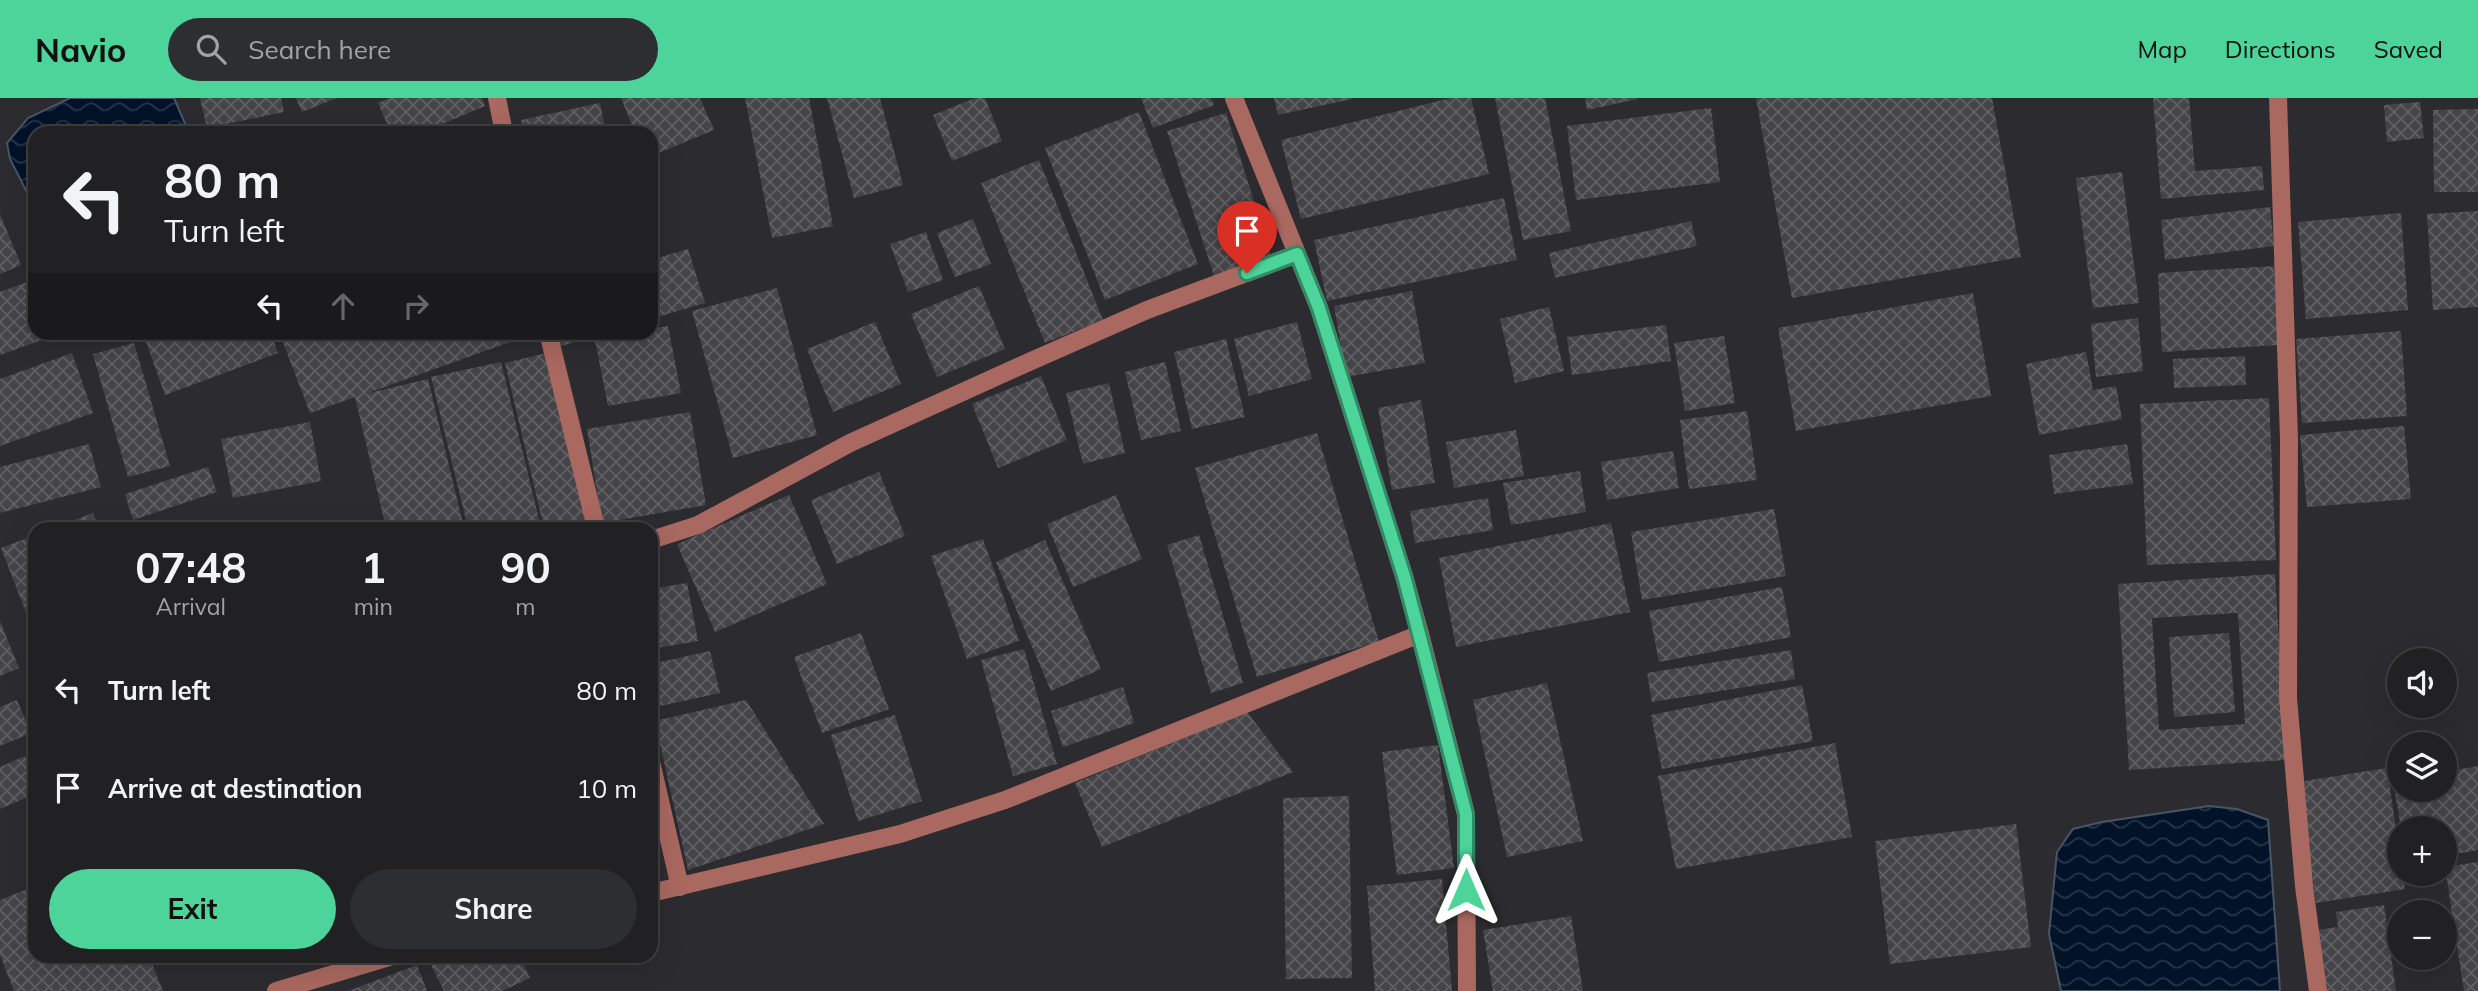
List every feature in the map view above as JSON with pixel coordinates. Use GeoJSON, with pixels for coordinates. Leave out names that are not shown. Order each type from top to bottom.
{"type":"FeatureCollection","features":[{"type":"Feature","properties":{"kind":"street"},"geometry":{"type":"LineString","coordinates":[[497,98],[503,126]]}},
{"type":"Feature","properties":{"kind":"street"},"geometry":{"type":"LineString","coordinates":[[1234,98],[1319,308],[1420,634],[1466,814],[1467,991]]}},
{"type":"Feature","properties":{"kind":"street"},"geometry":{"type":"LineString","coordinates":[[2278,98],[2290,439],[2288,698],[2304,886],[2318,991]]}},
{"type":"Feature","properties":{"kind":"street"},"geometry":{"type":"LineString","coordinates":[[658,538],[698,525],[850,443],[1028,362],[1147,310],[1297,254]]}},
{"type":"Feature","properties":{"kind":"street"},"geometry":{"type":"LineString","coordinates":[[550,340],[595,522]]}},
{"type":"Feature","properties":{"kind":"street"},"geometry":{"type":"LineString","coordinates":[[658,892],[901,834],[1005,800],[1420,634]]}},
{"type":"Feature","properties":{"kind":"street"},"geometry":{"type":"LineString","coordinates":[[658,792],[680,887]]}},
{"type":"Feature","properties":{"kind":"street"},"geometry":{"type":"LineString","coordinates":[[276,991],[370,963]]}},
{"type":"Feature","properties":{"kind":"water"},"geometry":{"type":"Polygon","coordinates":[[[70,98],[174,98],[186,126],[28,126],[28,194],[10,159],[7,143],[28,118],[70,98]]]}},
{"type":"Feature","properties":{"kind":"water"},"geometry":{"type":"Polygon","coordinates":[[[2209,806],[2237,809],[2268,820],[2280,991],[2061,991],[2049,934],[2057,852],[2073,829],[2209,806]]]}},
{"type":"Feature","properties":{"kind":"building"},"geometry":{"type":"Polygon","coordinates":[[[200,98],[281,98],[284,112],[207,126],[200,98]]]}},
{"type":"Feature","properties":{"kind":"building"},"geometry":{"type":"Polygon","coordinates":[[[296,98],[337,98],[302,112],[296,98]]]}},
{"type":"Feature","properties":{"kind":"building"},"geometry":{"type":"Polygon","coordinates":[[[389,98],[482,98],[485,106],[438,126],[388,126],[378,103],[389,98]]]}},
{"type":"Feature","properties":{"kind":"building"},"geometry":{"type":"Polygon","coordinates":[[[621,98],[700,98],[714,130],[658,153],[658,126],[632,126],[621,98]]]}},
{"type":"Feature","properties":{"kind":"building"},"geometry":{"type":"Polygon","coordinates":[[[745,98],[809,98],[833,226],[772,238],[745,98]]]}},
{"type":"Feature","properties":{"kind":"building"},"geometry":{"type":"Polygon","coordinates":[[[827,98],[880,98],[903,185],[854,198],[827,98]]]}},
{"type":"Feature","properties":{"kind":"building"},"geometry":{"type":"Polygon","coordinates":[[[975,98],[985,98],[1002,141],[952,161],[933,115],[975,98]]]}},
{"type":"Feature","properties":{"kind":"building"},"geometry":{"type":"Polygon","coordinates":[[[1141,98],[1211,98],[1214,105],[1153,128],[1141,98]]]}},
{"type":"Feature","properties":{"kind":"building"},"geometry":{"type":"Polygon","coordinates":[[[1274,98],[1352,98],[1352,99],[1278,115],[1274,98]]]}},
{"type":"Feature","properties":{"kind":"building"},"geometry":{"type":"Polygon","coordinates":[[[1451,98],[1471,98],[1489,174],[1301,219],[1281,140],[1451,98]]]}},
{"type":"Feature","properties":{"kind":"building"},"geometry":{"type":"Polygon","coordinates":[[[1495,98],[1545,98],[1571,231],[1523,240],[1495,98]]]}},
{"type":"Feature","properties":{"kind":"building"},"geometry":{"type":"Polygon","coordinates":[[[1585,98],[1637,98],[1637,99],[1587,110],[1585,98]]]}},
{"type":"Feature","properties":{"kind":"building"},"geometry":{"type":"Polygon","coordinates":[[[1756,98],[1992,98],[2021,257],[1792,298],[1756,98]]]}},
{"type":"Feature","properties":{"kind":"building"},"geometry":{"type":"Polygon","coordinates":[[[2153,98],[2189,98],[2195,171],[2262,166],[2264,190],[2161,199],[2153,98]]]}},
{"type":"Feature","properties":{"kind":"building"},"geometry":{"type":"Polygon","coordinates":[[[2420,102],[2424,138],[2387,142],[2384,105],[2420,102]]]}},
{"type":"Feature","properties":{"kind":"building"},"geometry":{"type":"Polygon","coordinates":[[[600,103],[605,126],[522,126],[521,120],[600,103]]]}},
{"type":"Feature","properties":{"kind":"building"},"geometry":{"type":"Polygon","coordinates":[[[1711,108],[1720,182],[1576,200],[1567,126],[1711,108]]]}},
{"type":"Feature","properties":{"kind":"building"},"geometry":{"type":"Polygon","coordinates":[[[2478,109],[2478,192],[2434,192],[2433,110],[2478,109]]]}},
{"type":"Feature","properties":{"kind":"building"},"geometry":{"type":"Polygon","coordinates":[[[1139,112],[1198,264],[1105,300],[1045,148],[1139,112]]]}},
{"type":"Feature","properties":{"kind":"building"},"geometry":{"type":"Polygon","coordinates":[[[1226,113],[1273,261],[1215,279],[1167,131],[1226,113]]]}},
{"type":"Feature","properties":{"kind":"building"},"geometry":{"type":"Polygon","coordinates":[[[1039,160],[1103,320],[1045,343],[981,183],[1039,160]]]}},
{"type":"Feature","properties":{"kind":"building"},"geometry":{"type":"Polygon","coordinates":[[[2122,172],[2139,303],[2093,308],[2076,178],[2122,172]]]}},
{"type":"Feature","properties":{"kind":"building"},"geometry":{"type":"Polygon","coordinates":[[[1504,198],[1517,260],[1327,301],[1314,240],[1504,198]]]}},
{"type":"Feature","properties":{"kind":"building"},"geometry":{"type":"Polygon","coordinates":[[[2270,207],[2274,246],[2165,260],[2161,220],[2270,207]]]}},
{"type":"Feature","properties":{"kind":"building"},"geometry":{"type":"Polygon","coordinates":[[[2478,211],[2478,307],[2433,310],[2427,214],[2478,211]]]}},
{"type":"Feature","properties":{"kind":"building"},"geometry":{"type":"Polygon","coordinates":[[[2401,213],[2408,310],[2306,319],[2298,222],[2401,213]]]}},
{"type":"Feature","properties":{"kind":"building"},"geometry":{"type":"Polygon","coordinates":[[[0,214],[21,265],[0,274],[0,214]]]}},
{"type":"Feature","properties":{"kind":"building"},"geometry":{"type":"Polygon","coordinates":[[[973,219],[991,264],[955,277],[937,233],[973,219]]]}},
{"type":"Feature","properties":{"kind":"building"},"geometry":{"type":"Polygon","coordinates":[[[1691,221],[1697,246],[1555,278],[1549,253],[1691,221]]]}},
{"type":"Feature","properties":{"kind":"building"},"geometry":{"type":"Polygon","coordinates":[[[926,232],[943,280],[908,292],[890,244],[926,232]]]}},
{"type":"Feature","properties":{"kind":"building"},"geometry":{"type":"Polygon","coordinates":[[[688,249],[705,303],[658,317],[658,258],[688,249]]]}},
{"type":"Feature","properties":{"kind":"building"},"geometry":{"type":"Polygon","coordinates":[[[2274,266],[2279,345],[2162,352],[2158,273],[2274,266]]]}},
{"type":"Feature","properties":{"kind":"building"},"geometry":{"type":"Polygon","coordinates":[[[28,282],[28,340],[42,340],[0,355],[0,292],[28,282]]]}},
{"type":"Feature","properties":{"kind":"building"},"geometry":{"type":"Polygon","coordinates":[[[979,286],[1005,349],[937,377],[911,314],[979,286]]]}},
{"type":"Feature","properties":{"kind":"building"},"geometry":{"type":"Polygon","coordinates":[[[777,288],[817,435],[733,458],[692,311],[777,288]]]}},
{"type":"Feature","properties":{"kind":"building"},"geometry":{"type":"Polygon","coordinates":[[[1412,291],[1425,363],[1346,377],[1334,306],[1412,291]]]}},
{"type":"Feature","properties":{"kind":"building"},"geometry":{"type":"Polygon","coordinates":[[[1973,293],[1991,396],[1796,431],[1778,328],[1973,293]]]}},
{"type":"Feature","properties":{"kind":"building"},"geometry":{"type":"Polygon","coordinates":[[[1549,307],[1564,371],[1515,383],[1500,319],[1549,307]]]}},
{"type":"Feature","properties":{"kind":"building"},"geometry":{"type":"Polygon","coordinates":[[[2138,318],[2143,371],[2096,377],[2091,324],[2138,318]]]}},
{"type":"Feature","properties":{"kind":"building"},"geometry":{"type":"Polygon","coordinates":[[[875,322],[901,384],[833,412],[807,349],[875,322]]]}},
{"type":"Feature","properties":{"kind":"building"},"geometry":{"type":"Polygon","coordinates":[[[1297,322],[1312,379],[1249,396],[1234,339],[1297,322]]]}},
{"type":"Feature","properties":{"kind":"building"},"geometry":{"type":"Polygon","coordinates":[[[1666,325],[1671,361],[1572,375],[1567,337],[1666,325]]]}},
{"type":"Feature","properties":{"kind":"building"},"geometry":{"type":"Polygon","coordinates":[[[668,326],[681,393],[608,406],[595,340],[658,340],[658,328],[668,326]]]}},
{"type":"Feature","properties":{"kind":"building"},"geometry":{"type":"Polygon","coordinates":[[[2401,331],[2407,416],[2302,423],[2296,339],[2401,331]]]}},
{"type":"Feature","properties":{"kind":"building"},"geometry":{"type":"Polygon","coordinates":[[[1724,336],[1735,403],[1685,411],[1674,343],[1724,336]]]}},
{"type":"Feature","properties":{"kind":"building"},"geometry":{"type":"Polygon","coordinates":[[[1226,339],[1245,417],[1192,429],[1174,352],[1226,339]]]}},
{"type":"Feature","properties":{"kind":"building"},"geometry":{"type":"Polygon","coordinates":[[[145,340],[273,340],[278,353],[165,395],[145,340]]]}},
{"type":"Feature","properties":{"kind":"building"},"geometry":{"type":"Polygon","coordinates":[[[282,340],[516,340],[365,394],[428,379],[463,522],[385,522],[355,397],[310,413],[282,340]]]}},
{"type":"Feature","properties":{"kind":"building"},"geometry":{"type":"Polygon","coordinates":[[[556,340],[581,340],[558,347],[556,340]]]}},
{"type":"Feature","properties":{"kind":"building"},"geometry":{"type":"Polygon","coordinates":[[[134,343],[170,466],[128,477],[93,354],[134,343]]]}},
{"type":"Feature","properties":{"kind":"building"},"geometry":{"type":"Polygon","coordinates":[[[2086,352],[2093,390],[2116,386],[2122,419],[2039,435],[2026,364],[2086,352]]]}},
{"type":"Feature","properties":{"kind":"building"},"geometry":{"type":"Polygon","coordinates":[[[72,353],[93,413],[0,446],[0,379],[72,353]]]}},
{"type":"Feature","properties":{"kind":"building"},"geometry":{"type":"Polygon","coordinates":[[[546,353],[587,522],[543,522],[505,363],[546,353]]]}},
{"type":"Feature","properties":{"kind":"building"},"geometry":{"type":"Polygon","coordinates":[[[2245,356],[2246,385],[2174,388],[2173,359],[2245,356]]]}},
{"type":"Feature","properties":{"kind":"building"},"geometry":{"type":"Polygon","coordinates":[[[501,362],[540,522],[467,522],[431,377],[501,362]]]}},
{"type":"Feature","properties":{"kind":"building"},"geometry":{"type":"Polygon","coordinates":[[[1165,362],[1181,431],[1141,440],[1125,372],[1165,362]]]}},
{"type":"Feature","properties":{"kind":"building"},"geometry":{"type":"Polygon","coordinates":[[[1041,376],[1067,440],[998,468],[972,404],[1041,376]]]}},
{"type":"Feature","properties":{"kind":"building"},"geometry":{"type":"Polygon","coordinates":[[[1109,383],[1125,453],[1083,464],[1066,393],[1109,383]]]}},
{"type":"Feature","properties":{"kind":"building"},"geometry":{"type":"Polygon","coordinates":[[[2269,398],[2276,560],[2147,565],[2140,404],[2269,398]]]}},
{"type":"Feature","properties":{"kind":"building"},"geometry":{"type":"Polygon","coordinates":[[[1421,400],[1435,483],[1392,490],[1378,408],[1421,400]]]}},
{"type":"Feature","properties":{"kind":"building"},"geometry":{"type":"Polygon","coordinates":[[[1747,411],[1757,480],[1689,489],[1680,420],[1747,411]]]}},
{"type":"Feature","properties":{"kind":"building"},"geometry":{"type":"Polygon","coordinates":[[[690,412],[706,505],[602,522],[587,429],[690,412]]]}},
{"type":"Feature","properties":{"kind":"building"},"geometry":{"type":"Polygon","coordinates":[[[310,422],[321,481],[233,498],[221,439],[310,422]]]}},
{"type":"Feature","properties":{"kind":"building"},"geometry":{"type":"Polygon","coordinates":[[[2404,426],[2411,499],[2307,507],[2300,435],[2404,426]]]}},
{"type":"Feature","properties":{"kind":"building"},"geometry":{"type":"Polygon","coordinates":[[[1516,430],[1524,476],[1454,488],[1446,442],[1516,430]]]}},
{"type":"Feature","properties":{"kind":"building"},"geometry":{"type":"Polygon","coordinates":[[[1317,433],[1379,642],[1257,677],[1195,468],[1317,433]]]}},
{"type":"Feature","properties":{"kind":"building"},"geometry":{"type":"Polygon","coordinates":[[[89,444],[101,487],[0,513],[0,467],[89,444]]]}},
{"type":"Feature","properties":{"kind":"building"},"geometry":{"type":"Polygon","coordinates":[[[2127,444],[2133,484],[2054,494],[2049,455],[2127,444]]]}},
{"type":"Feature","properties":{"kind":"building"},"geometry":{"type":"Polygon","coordinates":[[[1673,451],[1679,488],[1607,500],[1601,462],[1673,451]]]}},
{"type":"Feature","properties":{"kind":"building"},"geometry":{"type":"Polygon","coordinates":[[[208,467],[217,492],[133,520],[125,494],[208,467]]]}},
{"type":"Feature","properties":{"kind":"building"},"geometry":{"type":"Polygon","coordinates":[[[1580,471],[1586,512],[1511,525],[1503,483],[1580,471]]]}},
{"type":"Feature","properties":{"kind":"building"},"geometry":{"type":"Polygon","coordinates":[[[879,472],[905,536],[837,564],[811,500],[879,472]]]}},
{"type":"Feature","properties":{"kind":"building"},"geometry":{"type":"Polygon","coordinates":[[[789,495],[827,584],[715,632],[677,544],[789,495]]]}},
{"type":"Feature","properties":{"kind":"building"},"geometry":{"type":"Polygon","coordinates":[[[1116,495],[1142,559],[1073,587],[1047,524],[1116,495]]]}},
{"type":"Feature","properties":{"kind":"building"},"geometry":{"type":"Polygon","coordinates":[[[1488,498],[1493,530],[1415,543],[1410,511],[1488,498]]]}},
{"type":"Feature","properties":{"kind":"building"},"geometry":{"type":"Polygon","coordinates":[[[1774,509],[1786,576],[1642,600],[1631,532],[1774,509]]]}},
{"type":"Feature","properties":{"kind":"building"},"geometry":{"type":"Polygon","coordinates":[[[93,513],[97,522],[69,522],[93,513]]]}},
{"type":"Feature","properties":{"kind":"building"},"geometry":{"type":"Polygon","coordinates":[[[1611,523],[1630,612],[1456,647],[1439,558],[1611,523]]]}},
{"type":"Feature","properties":{"kind":"building"},"geometry":{"type":"Polygon","coordinates":[[[1199,535],[1243,683],[1211,693],[1167,545],[1199,535]]]}},
{"type":"Feature","properties":{"kind":"building"},"geometry":{"type":"Polygon","coordinates":[[[28,538],[28,618],[1,548],[28,538]]]}},
{"type":"Feature","properties":{"kind":"building"},"geometry":{"type":"Polygon","coordinates":[[[983,539],[1019,641],[967,659],[931,556],[983,539]]]}},
{"type":"Feature","properties":{"kind":"building"},"geometry":{"type":"Polygon","coordinates":[[[1045,540],[1101,669],[1051,691],[996,562],[1045,540]]]}},
{"type":"Feature","properties":{"kind":"building"},"geometry":{"type":"Polygon","coordinates":[[[2275,574],[2286,760],[2129,770],[2118,584],[2275,574]],[[2238,613],[2152,618],[2159,730],[2245,724],[2238,613]]]}},
{"type":"Feature","properties":{"kind":"building"},"geometry":{"type":"Polygon","coordinates":[[[687,583],[698,641],[658,648],[658,588],[687,583]]]}},
{"type":"Feature","properties":{"kind":"building"},"geometry":{"type":"Polygon","coordinates":[[[1782,587],[1791,637],[1659,662],[1649,611],[1782,587]]]}},
{"type":"Feature","properties":{"kind":"building"},"geometry":{"type":"Polygon","coordinates":[[[0,621],[19,668],[0,676],[0,621]]]}},
{"type":"Feature","properties":{"kind":"building"},"geometry":{"type":"Polygon","coordinates":[[[861,633],[889,709],[822,733],[794,657],[861,633]]]}},
{"type":"Feature","properties":{"kind":"building"},"geometry":{"type":"Polygon","coordinates":[[[2229,633],[2235,712],[2174,717],[2169,637],[2229,633]]]}},
{"type":"Feature","properties":{"kind":"building"},"geometry":{"type":"Polygon","coordinates":[[[1024,649],[1057,764],[1013,776],[981,660],[1024,649]]]}},
{"type":"Feature","properties":{"kind":"building"},"geometry":{"type":"Polygon","coordinates":[[[1791,650],[1795,679],[1652,702],[1647,673],[1791,650]]]}},
{"type":"Feature","properties":{"kind":"building"},"geometry":{"type":"Polygon","coordinates":[[[710,651],[720,693],[658,706],[658,662],[710,651]]]}},
{"type":"Feature","properties":{"kind":"building"},"geometry":{"type":"Polygon","coordinates":[[[1547,683],[1583,841],[1507,857],[1473,700],[1547,683]]]}},
{"type":"Feature","properties":{"kind":"building"},"geometry":{"type":"Polygon","coordinates":[[[1802,685],[1813,741],[1662,769],[1651,715],[1802,685]]]}},
{"type":"Feature","properties":{"kind":"building"},"geometry":{"type":"Polygon","coordinates":[[[1123,687],[1134,723],[1063,747],[1051,711],[1123,687]]]}},
{"type":"Feature","properties":{"kind":"building"},"geometry":{"type":"Polygon","coordinates":[[[17,700],[28,726],[28,734],[0,746],[0,707],[17,700]]]}},
{"type":"Feature","properties":{"kind":"building"},"geometry":{"type":"Polygon","coordinates":[[[746,700],[824,824],[688,870],[658,735],[658,720],[746,700]]]}},
{"type":"Feature","properties":{"kind":"building"},"geometry":{"type":"Polygon","coordinates":[[[1247,712],[1293,772],[1102,847],[1075,783],[1247,712]]]}},
{"type":"Feature","properties":{"kind":"building"},"geometry":{"type":"Polygon","coordinates":[[[895,715],[922,801],[858,821],[831,735],[895,715]]]}},
{"type":"Feature","properties":{"kind":"building"},"geometry":{"type":"Polygon","coordinates":[[[1835,743],[1852,837],[1676,869],[1658,776],[1835,743]]]}},
{"type":"Feature","properties":{"kind":"building"},"geometry":{"type":"Polygon","coordinates":[[[1438,745],[1454,868],[1397,875],[1382,752],[1438,745]]]}},
{"type":"Feature","properties":{"kind":"building"},"geometry":{"type":"Polygon","coordinates":[[[25,756],[28,763],[28,797],[0,809],[0,767],[25,756]]]}},
{"type":"Feature","properties":{"kind":"building"},"geometry":{"type":"Polygon","coordinates":[[[2478,766],[2478,850],[2457,854],[2457,816],[2399,816],[2397,802],[2457,802],[2457,770],[2478,766]]]}},
{"type":"Feature","properties":{"kind":"building"},"geometry":{"type":"Polygon","coordinates":[[[2387,768],[2387,802],[2392,802],[2394,816],[2387,816],[2387,886],[2405,886],[2405,889],[2316,903],[2298,782],[2387,768]]]}},
{"type":"Feature","properties":{"kind":"building"},"geometry":{"type":"Polygon","coordinates":[[[1349,796],[1352,978],[1286,979],[1283,798],[1349,796]]]}},
{"type":"Feature","properties":{"kind":"building"},"geometry":{"type":"Polygon","coordinates":[[[2016,824],[2031,947],[1890,964],[1875,841],[2016,824]]]}},
{"type":"Feature","properties":{"kind":"building"},"geometry":{"type":"Polygon","coordinates":[[[2478,862],[2478,991],[2464,991],[2457,945],[2457,900],[2450,900],[2448,886],[2457,886],[2457,865],[2478,862]]]}},
{"type":"Feature","properties":{"kind":"building"},"geometry":{"type":"Polygon","coordinates":[[[1442,879],[1452,991],[1375,991],[1367,886],[1442,879]]]}},
{"type":"Feature","properties":{"kind":"building"},"geometry":{"type":"Polygon","coordinates":[[[28,889],[28,963],[152,963],[163,991],[14,991],[0,955],[0,900],[28,889]]]}},
{"type":"Feature","properties":{"kind":"building"},"geometry":{"type":"Polygon","coordinates":[[[2384,905],[2387,970],[2393,970],[2396,991],[2326,991],[2318,930],[2338,927],[2336,912],[2384,905]]]}},
{"type":"Feature","properties":{"kind":"building"},"geometry":{"type":"Polygon","coordinates":[[[1571,916],[1583,991],[1493,991],[1483,930],[1571,916]]]}},
{"type":"Feature","properties":{"kind":"building"},"geometry":{"type":"Polygon","coordinates":[[[523,963],[530,978],[502,991],[444,991],[431,965],[523,963]]]}},
{"type":"Feature","properties":{"kind":"building"},"geometry":{"type":"Polygon","coordinates":[[[417,965],[427,991],[348,991],[417,965]]]}},
{"type":"Feature","properties":{"kind":"route"},"geometry":{"type":"LineString","coordinates":[[1247,273],[1297,254],[1319,308],[1404,576],[1466,814],[1466,890]]}}]}
